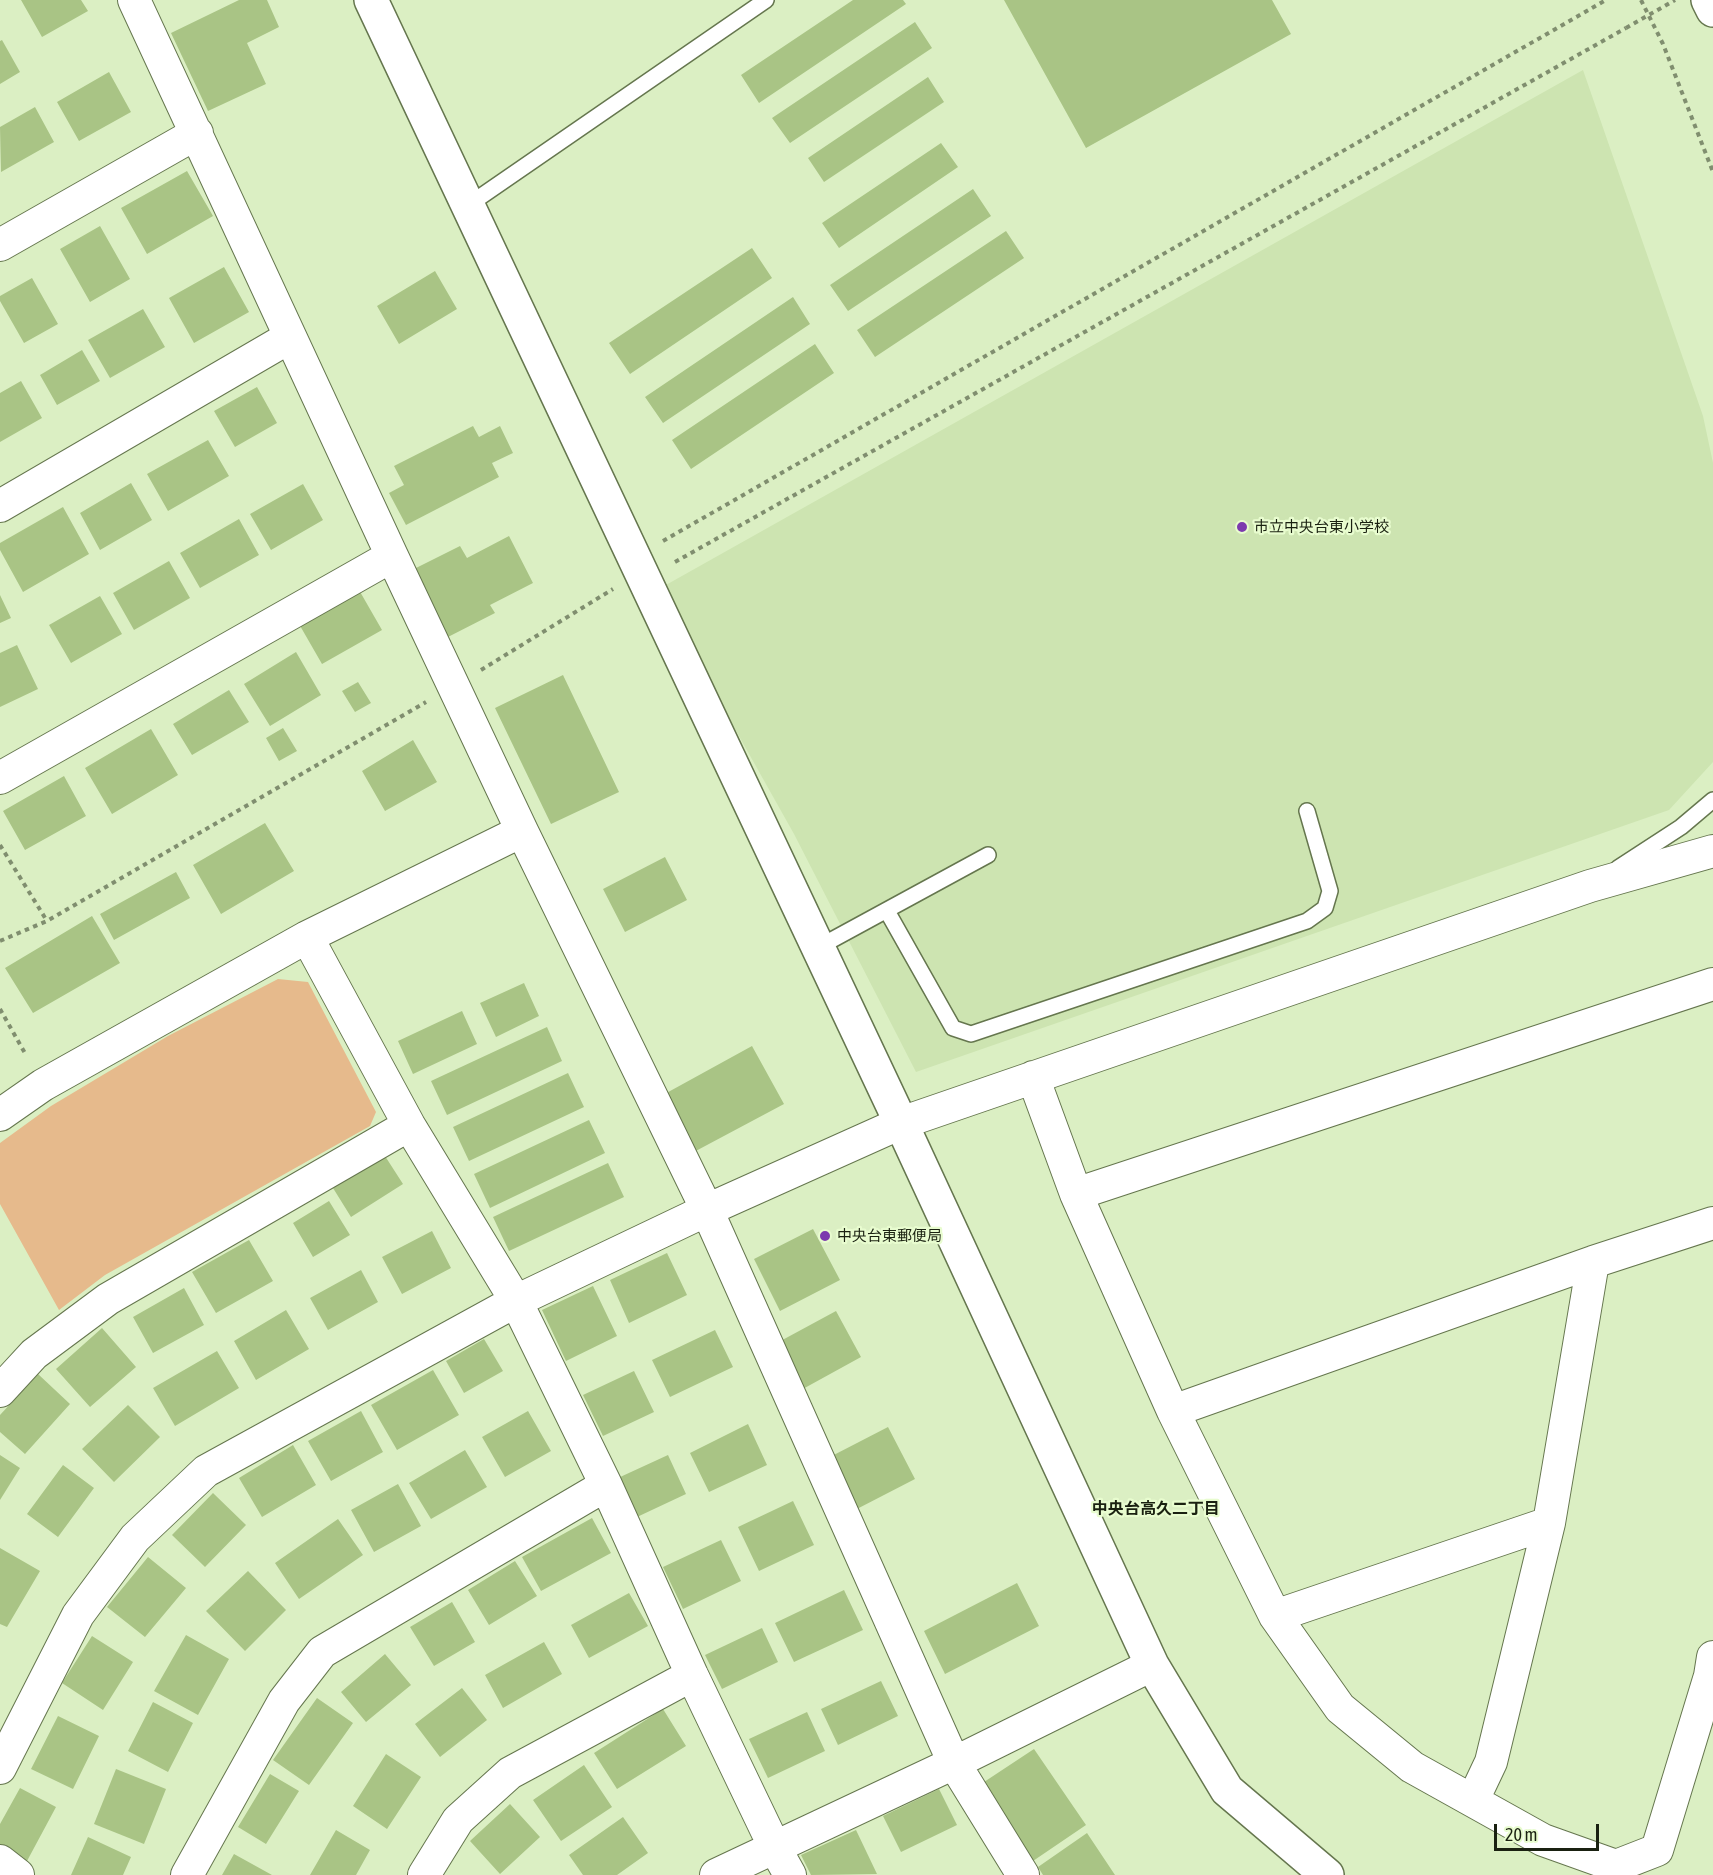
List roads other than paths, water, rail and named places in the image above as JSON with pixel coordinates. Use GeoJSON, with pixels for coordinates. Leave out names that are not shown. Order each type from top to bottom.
{"type":"FeatureCollection","features":[{"type":"Feature","properties":{"kind":"street"},"geometry":{"type":"LineString","coordinates":[[134,0],[522,831],[707,1209],[954,1763],[1023,1875]]}},
{"type":"Feature","properties":{"kind":"street"},"geometry":{"type":"LineString","coordinates":[[370,0],[901,1123],[1152,1665],[1227,1790],[1328,1875]]}},
{"type":"Feature","properties":{"kind":"street"},"geometry":{"type":"LineString","coordinates":[[1708,0],[1713,10]]}},
{"type":"Feature","properties":{"kind":"street"},"geometry":{"type":"LineString","coordinates":[[0,245],[197,133]]}},
{"type":"Feature","properties":{"kind":"street"},"geometry":{"type":"LineString","coordinates":[[0,506],[290,337]]}},
{"type":"Feature","properties":{"kind":"street"},"geometry":{"type":"LineString","coordinates":[[0,778],[392,556]]}},
{"type":"Feature","properties":{"kind":"street"},"geometry":{"type":"LineString","coordinates":[[0,1114],[43,1085],[307,937],[522,831]]}},
{"type":"Feature","properties":{"kind":"street"},"geometry":{"type":"LineString","coordinates":[[0,1768],[78,1615],[135,1538],[206,1471],[516,1301],[707,1209],[901,1123],[1590,886],[1713,851]]}},
{"type":"Feature","properties":{"kind":"street"},"geometry":{"type":"LineString","coordinates":[[307,937],[409,1125],[516,1301],[606,1485],[692,1675],[783,1862]]}},
{"type":"Feature","properties":{"kind":"street"},"geometry":{"type":"LineString","coordinates":[[1076,1194],[1713,984]]}},
{"type":"Feature","properties":{"kind":"street"},"geometry":{"type":"LineString","coordinates":[[1034,1077],[1076,1194],[1173,1411],[1275,1616],[1340,1708],[1412,1767],[1543,1840],[1616,1866],[1657,1850],[1710,1676],[1713,1658]]}},
{"type":"Feature","properties":{"kind":"street"},"geometry":{"type":"LineString","coordinates":[[0,1390],[34,1354],[108,1299],[409,1125]]}},
{"type":"Feature","properties":{"kind":"street"},"geometry":{"type":"LineString","coordinates":[[1173,1411],[1593,1262],[1713,1223]]}},
{"type":"Feature","properties":{"kind":"street"},"geometry":{"type":"LineString","coordinates":[[1473,1800],[1491,1762],[1549,1523],[1593,1262]]}},
{"type":"Feature","properties":{"kind":"street"},"geometry":{"type":"LineString","coordinates":[[187,1875],[284,1701],[322,1652],[606,1485]]}},
{"type":"Feature","properties":{"kind":"street"},"geometry":{"type":"LineString","coordinates":[[1275,1616],[1549,1523]]}},
{"type":"Feature","properties":{"kind":"street"},"geometry":{"type":"LineString","coordinates":[[716,1875],[783,1862],[954,1763],[1152,1665]]}},
{"type":"Feature","properties":{"kind":"street"},"geometry":{"type":"LineString","coordinates":[[424,1875],[458,1820],[510,1773],[692,1675]]}},
{"type":"Feature","properties":{"kind":"street"},"geometry":{"type":"LineString","coordinates":[[0,1861],[18,1875]]}},
{"type":"Feature","properties":{"kind":"lane"},"geometry":{"type":"LineString","coordinates":[[467,206],[766,0]]}},
{"type":"Feature","properties":{"kind":"lane"},"geometry":{"type":"LineString","coordinates":[[1590,886],[1681,827],[1713,800]]}},
{"type":"Feature","properties":{"kind":"lane"},"geometry":{"type":"LineString","coordinates":[[887,911],[953,1028],[971,1034],[1307,921],[1325,908],[1330,891],[1307,811]]}},
{"type":"Feature","properties":{"kind":"lane"},"geometry":{"type":"LineString","coordinates":[[817,948],[988,855]]}},
{"type":"Feature","properties":{"kind":"place","name":"市立中央台東小学校"},"geometry":{"type":"Point","coordinates":[1242,527]}},
{"type":"Feature","properties":{"kind":"place","name":"中央台東郵便局"},"geometry":{"type":"Point","coordinates":[825,1236]}},
{"type":"Feature","properties":{"kind":"district","name":"中央台高久二丁目"},"geometry":{"type":"Point","coordinates":[1156,1509]}}]}
